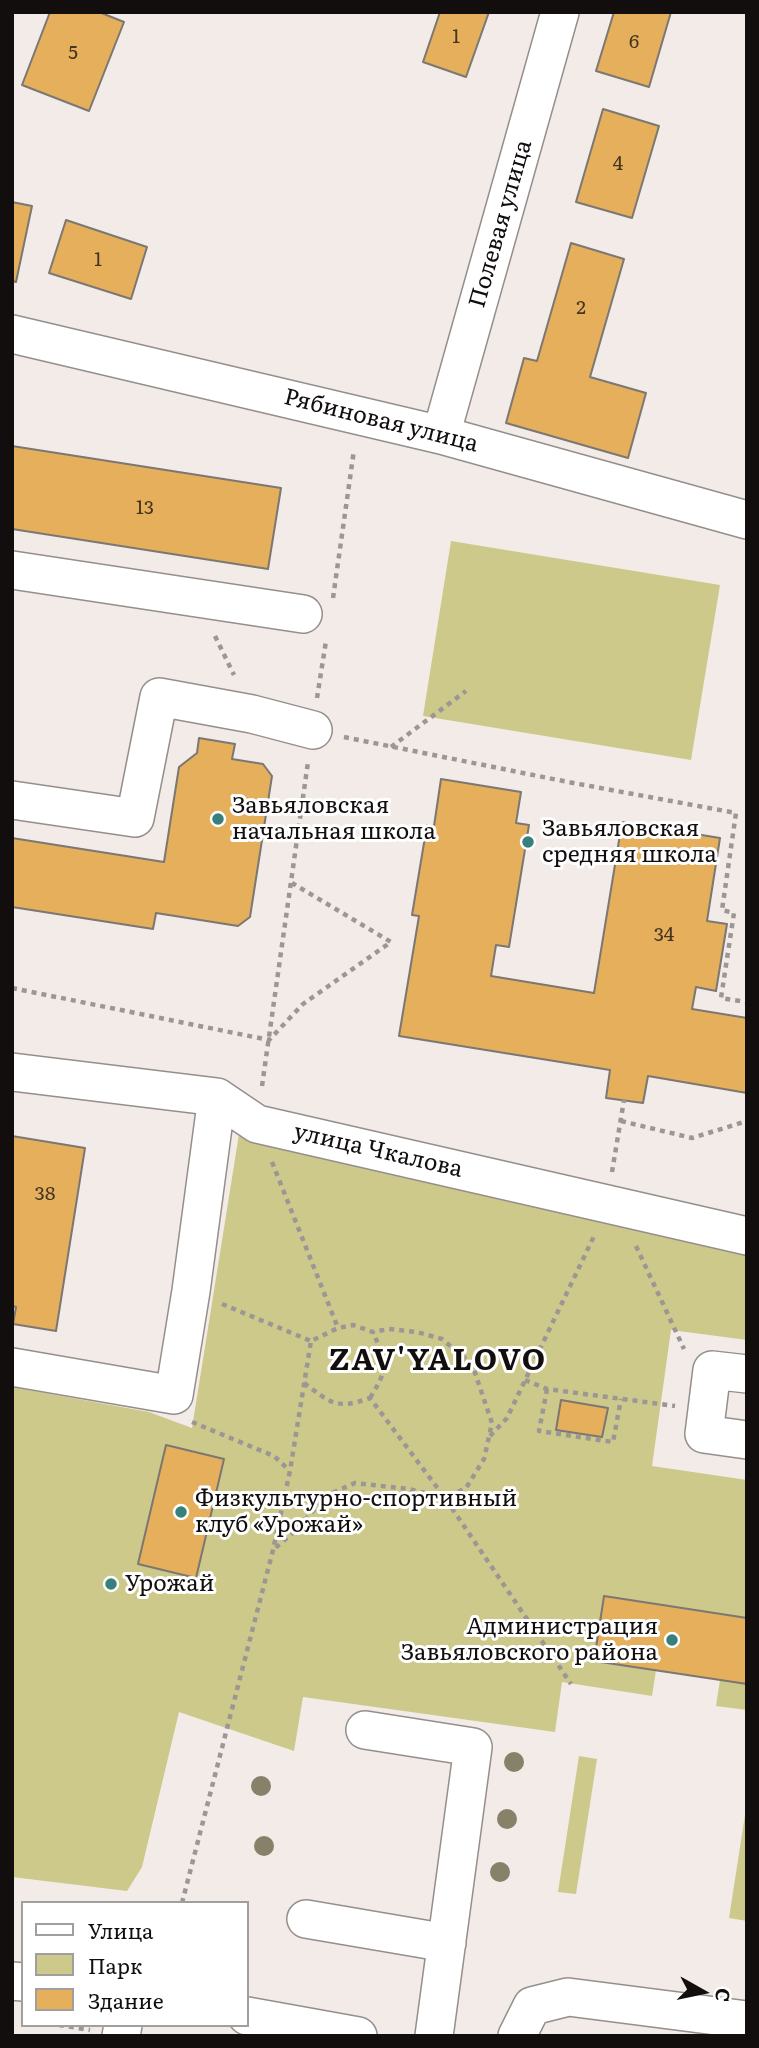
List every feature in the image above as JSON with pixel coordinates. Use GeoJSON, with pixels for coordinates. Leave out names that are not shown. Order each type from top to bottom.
{"type":"FeatureCollection","features":[{"type":"Feature","properties":{"kind":"street","name":"Полевая улица"},"geometry":{"type":"LineString","coordinates":[[441,435],[560,12]]}},
{"type":"Feature","properties":{"kind":"street","name":"Рябиновая улица"},"geometry":{"type":"LineString","coordinates":[[12,334],[441,435],[747,520]]}},
{"type":"Feature","properties":{"kind":"street"},"geometry":{"type":"LineString","coordinates":[[12,570],[320,620]]}},
{"type":"Feature","properties":{"kind":"street"},"geometry":{"type":"LineString","coordinates":[[12,800],[135,818],[159,697],[252,714],[313,730]]}},
{"type":"Feature","properties":{"kind":"street","name":"улица Чкалова"},"geometry":{"type":"LineString","coordinates":[[12,1072],[217,1097],[257,1124],[747,1236]]}},
{"type":"Feature","properties":{"kind":"street"},"geometry":{"type":"LineString","coordinates":[[12,1367],[174,1395],[217,1097]]}},
{"type":"Feature","properties":{"kind":"street"},"geometry":{"type":"LineString","coordinates":[[729,1372],[707,1410],[704,1434],[747,1440]]}},
{"type":"Feature","properties":{"kind":"street"},"geometry":{"type":"LineString","coordinates":[[365,1730],[473,1747],[434,2036]]}},
{"type":"Feature","properties":{"kind":"street"},"geometry":{"type":"LineString","coordinates":[[306,1919],[447,1943]]}},
{"type":"Feature","properties":{"kind":"street"},"geometry":{"type":"LineString","coordinates":[[517,2036],[532,2006],[568,1997],[747,2020]]}},
{"type":"Feature","properties":{"kind":"street"},"geometry":{"type":"LineString","coordinates":[[248,2016],[358,2036]]}},
{"type":"Feature","properties":{"kind":"path"},"geometry":{"type":"LineString","coordinates":[[338,1328],[257,1124],[313,730],[320,620],[359,415]]}},
{"type":"Feature","properties":{"kind":"path"},"geometry":{"type":"LineString","coordinates":[[196,598],[252,714]]}},
{"type":"Feature","properties":{"kind":"path"},"geometry":{"type":"LineString","coordinates":[[390,748],[466,691]]}},
{"type":"Feature","properties":{"kind":"path"},"geometry":{"type":"LineString","coordinates":[[313,730],[390,748],[736,813],[722,910],[734,913],[721,998],[747,1002]]}},
{"type":"Feature","properties":{"kind":"path"},"geometry":{"type":"LineString","coordinates":[[269,1040],[303,1004],[391,942],[292,883]]}},
{"type":"Feature","properties":{"kind":"path"},"geometry":{"type":"LineString","coordinates":[[12,988],[269,1040]]}},
{"type":"Feature","properties":{"kind":"path"},"geometry":{"type":"LineString","coordinates":[[621,1121],[692,1138],[747,1121]]}},
{"type":"Feature","properties":{"kind":"path"},"geometry":{"type":"LineString","coordinates":[[488,1438],[507,1418],[597,1231]]}},
{"type":"Feature","properties":{"kind":"path"},"geometry":{"type":"LineString","coordinates":[[631,1235],[685,1351],[729,1372]]}},
{"type":"Feature","properties":{"kind":"path"},"geometry":{"type":"LineString","coordinates":[[191,1291],[311,1341],[338,1328],[354,1325],[373,1332],[388,1329],[417,1332],[442,1339],[472,1364],[492,1423],[484,1459],[466,1488],[445,1498],[409,1489],[355,1483],[327,1495],[296,1530],[273,1550]]}},
{"type":"Feature","properties":{"kind":"path"},"geometry":{"type":"LineString","coordinates":[[304,1382],[330,1402],[349,1405],[370,1398],[384,1375],[384,1359],[373,1332]]}},
{"type":"Feature","properties":{"kind":"path"},"geometry":{"type":"LineString","coordinates":[[183,1901],[273,1550],[290,1471],[311,1341]]}},
{"type":"Feature","properties":{"kind":"path"},"geometry":{"type":"LineString","coordinates":[[525,1380],[547,1389],[707,1410]]}},
{"type":"Feature","properties":{"kind":"path"},"geometry":{"type":"LineString","coordinates":[[547,1389],[539,1431],[613,1442],[621,1399]]}},
{"type":"Feature","properties":{"kind":"path"},"geometry":{"type":"LineString","coordinates":[[174,1395],[192,1423],[274,1456],[290,1471]]}},
{"type":"Feature","properties":{"kind":"path"},"geometry":{"type":"LineString","coordinates":[[370,1398],[445,1498],[570,1684]]}},
{"type":"Feature","properties":{"kind":"green space"},"geometry":{"type":"Polygon","coordinates":[[[451,541],[720,585],[691,760],[423,716],[451,541]]]}},
{"type":"Feature","properties":{"kind":"green space"},"geometry":{"type":"Polygon","coordinates":[[[239,1134],[747,1249],[747,1340],[671,1330],[652,1466],[747,1480],[747,1618],[595,1661],[656,1670],[652,1696],[562,1682],[555,1732],[303,1697],[294,1751],[179,1712],[142,1867],[127,1891],[12,1877],[12,1387],[149,1412],[192,1428],[239,1134]]]}},
{"type":"Feature","properties":{"kind":"green space"},"geometry":{"type":"Polygon","coordinates":[[[720,1680],[747,1684],[747,1710],[716,1706],[720,1680]]]}},
{"type":"Feature","properties":{"kind":"green space"},"geometry":{"type":"Polygon","coordinates":[[[579,1756],[597,1759],[576,1894],[558,1892],[579,1756]]]}},
{"type":"Feature","properties":{"kind":"green space"},"geometry":{"type":"Polygon","coordinates":[[[747,1802],[747,1921],[729,1918],[747,1802]]]}},
{"type":"Feature","properties":{"kind":"building"},"geometry":{"type":"Polygon","coordinates":[[[50,12],[99,12],[124,22],[89,111],[22,85],[50,12]]]}},
{"type":"Feature","properties":{"kind":"building"},"geometry":{"type":"Polygon","coordinates":[[[440,12],[489,12],[466,77],[423,62],[440,12]]]}},
{"type":"Feature","properties":{"kind":"building"},"geometry":{"type":"Polygon","coordinates":[[[614,12],[671,12],[649,87],[596,71],[614,12]]]}},
{"type":"Feature","properties":{"kind":"building"},"geometry":{"type":"Polygon","coordinates":[[[603,109],[659,126],[632,218],[576,202],[603,109]]]}},
{"type":"Feature","properties":{"kind":"building"},"geometry":{"type":"Polygon","coordinates":[[[12,202],[32,206],[16,282],[12,281],[12,202]]]}},
{"type":"Feature","properties":{"kind":"building"},"geometry":{"type":"Polygon","coordinates":[[[66,220],[147,247],[131,299],[49,273],[66,220]]]}},
{"type":"Feature","properties":{"kind":"building"},"geometry":{"type":"Polygon","coordinates":[[[571,243],[624,259],[590,377],[646,393],[628,458],[506,423],[524,358],[537,361],[571,243]]]}},
{"type":"Feature","properties":{"kind":"building"},"geometry":{"type":"Polygon","coordinates":[[[12,446],[281,488],[268,569],[12,529],[12,446]]]}},
{"type":"Feature","properties":{"kind":"building","name":"Завьяловская начальная школа"},"geometry":{"type":"Polygon","coordinates":[[[199,738],[235,744],[232,759],[263,764],[272,776],[250,917],[238,926],[156,913],[153,929],[12,907],[12,838],[164,862],[179,767],[197,753],[199,738]]]}},
{"type":"Feature","properties":{"kind":"building"},"geometry":{"type":"Polygon","coordinates":[[[441,779],[521,792],[516,823],[529,825],[509,947],[496,945],[491,976],[594,993],[622,822],[720,838],[707,921],[727,924],[716,991],[696,987],[692,1009],[747,1018],[747,1093],[648,1076],[643,1103],[606,1098],[610,1070],[399,1036],[419,916],[412,915],[427,825],[434,826],[441,779]]]}},
{"type":"Feature","properties":{"kind":"building"},"geometry":{"type":"Polygon","coordinates":[[[12,1136],[85,1148],[56,1331],[13,1324],[16,1307],[12,1306],[12,1136]]]}},
{"type":"Feature","properties":{"kind":"building"},"geometry":{"type":"Polygon","coordinates":[[[561,1400],[608,1408],[602,1437],[556,1430],[561,1400]]]}},
{"type":"Feature","properties":{"kind":"building","name":"Физкультурно-спортивный клуб «Урожай»"},"geometry":{"type":"Polygon","coordinates":[[[166,1445],[224,1459],[196,1578],[138,1564],[166,1445]]]}},
{"type":"Feature","properties":{"kind":"building","name":"Администрация Завьяловского района"},"geometry":{"type":"Polygon","coordinates":[[[604,1596],[747,1618],[747,1684],[594,1661],[604,1596]]]}},
{"type":"Feature","properties":{"kind":"place","name":"Завьяловская начальная школа"},"geometry":{"type":"Point","coordinates":[218,819]}},
{"type":"Feature","properties":{"kind":"place","name":"Завьяловская средняя школа"},"geometry":{"type":"Point","coordinates":[528,842]}},
{"type":"Feature","properties":{"kind":"place","name":"Физкультурно-спортивный клуб «Урожай»"},"geometry":{"type":"Point","coordinates":[181,1512]}},
{"type":"Feature","properties":{"kind":"place","name":"Урожай"},"geometry":{"type":"Point","coordinates":[111,1584]}},
{"type":"Feature","properties":{"kind":"place","name":"Администрация Завьяловского района"},"geometry":{"type":"Point","coordinates":[672,1640]}},
{"type":"Feature","properties":{"kind":"district","name":"ZAV'YALOVO"},"geometry":{"type":"Point","coordinates":[438,1361]}}]}
